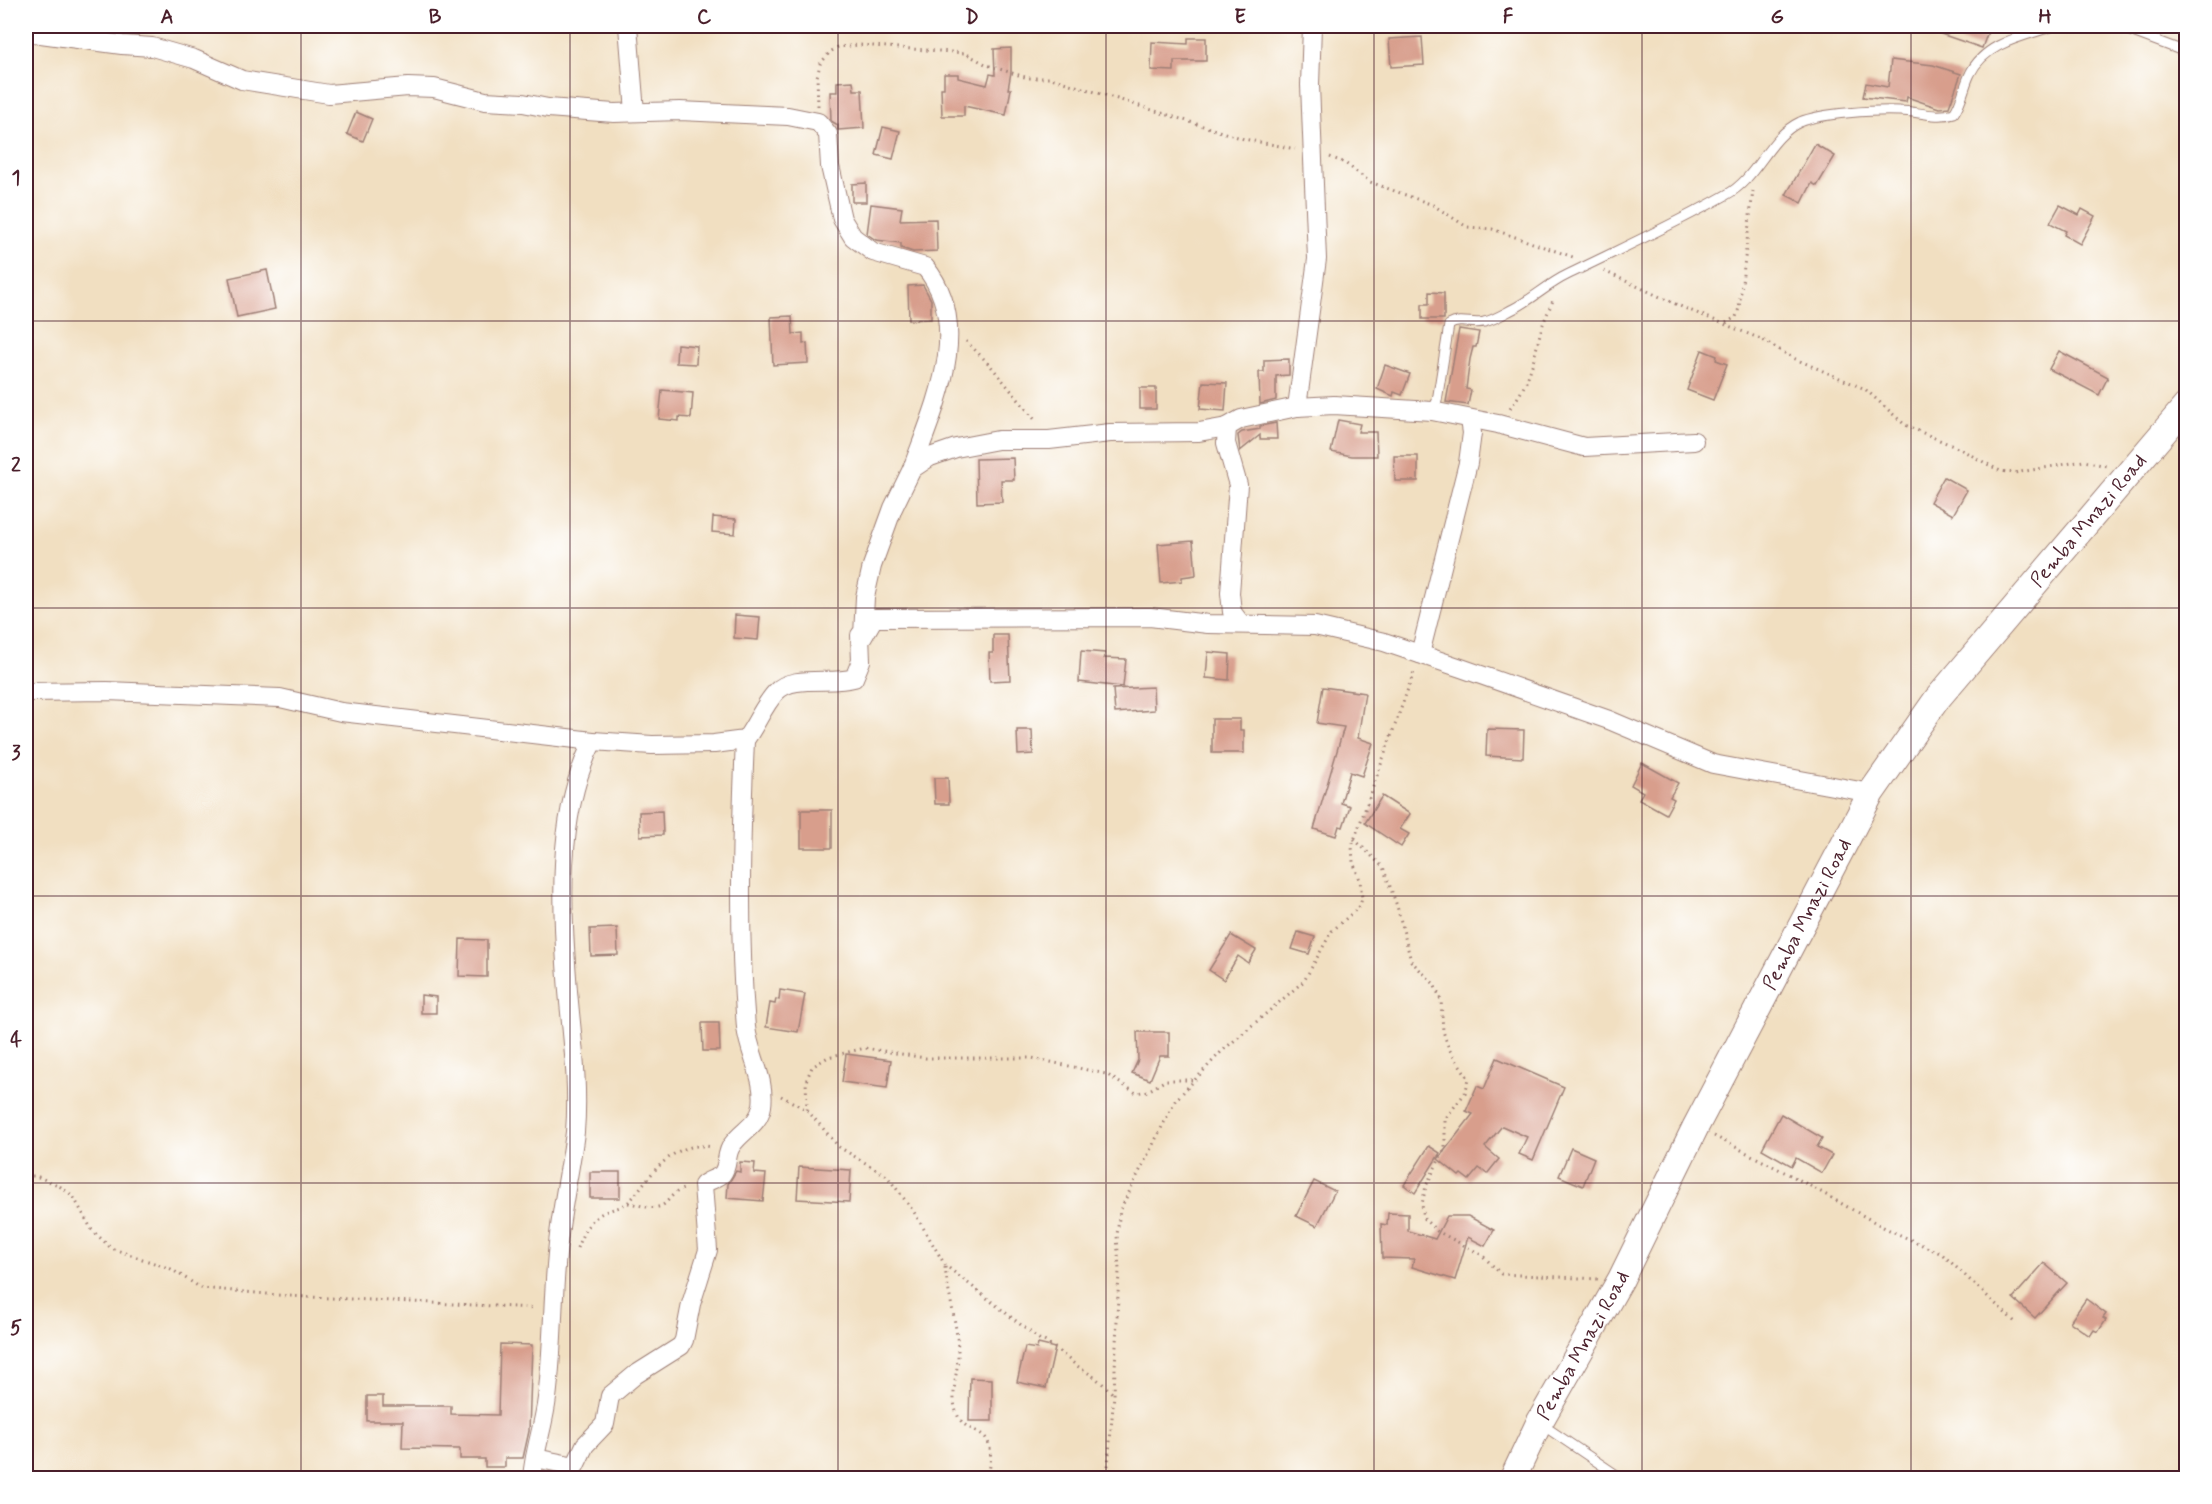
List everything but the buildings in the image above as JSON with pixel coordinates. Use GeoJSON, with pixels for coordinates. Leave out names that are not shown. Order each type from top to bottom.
{"type":"FeatureCollection","features":[{"type":"Feature","properties":{"kind":"main road","name":"Pemba Mnazi Road"},"geometry":{"type":"LineString","coordinates":[[1513,1479],[1539,1423],[1621,1279],[1696,1126],[1871,793],[1936,699],[2187,406]]}},
{"type":"Feature","properties":{"kind":"street"},"geometry":{"type":"LineString","coordinates":[[628,26],[635,112]]}},
{"type":"Feature","properties":{"kind":"street"},"geometry":{"type":"LineString","coordinates":[[1297,407],[1317,259],[1312,152],[1312,26]]}},
{"type":"Feature","properties":{"kind":"street"},"geometry":{"type":"LineString","coordinates":[[26,32],[152,47],[194,59],[242,80],[329,94],[408,87],[434,88],[485,101],[614,113],[778,116],[818,122],[828,134],[830,166],[842,219],[853,237],[873,252],[925,267],[940,295],[949,333],[939,399],[912,469],[893,508],[872,566],[865,597],[863,637]]}},
{"type":"Feature","properties":{"kind":"street"},"geometry":{"type":"LineString","coordinates":[[912,469],[930,457],[956,448],[998,440],[1049,440],[1110,433],[1198,432],[1227,427],[1242,418],[1297,407],[1357,405],[1432,411],[1498,424],[1584,447],[1694,441]]}},
{"type":"Feature","properties":{"kind":"street"},"geometry":{"type":"LineString","coordinates":[[1420,654],[1468,463],[1472,433],[1470,420]]}},
{"type":"Feature","properties":{"kind":"street"},"geometry":{"type":"LineString","coordinates":[[1227,427],[1226,443],[1238,485],[1230,593],[1232,612],[1241,624]]}},
{"type":"Feature","properties":{"kind":"street"},"geometry":{"type":"LineString","coordinates":[[863,637],[874,618],[1150,617],[1241,624],[1315,626],[1384,642],[1420,654],[1609,720],[1713,764],[1871,793]]}},
{"type":"Feature","properties":{"kind":"street"},"geometry":{"type":"LineString","coordinates":[[535,1458],[575,1466],[585,1445],[605,1424],[610,1396],[635,1375],[681,1346],[687,1332],[691,1304],[708,1250],[703,1185],[721,1175],[726,1168],[726,1155],[732,1144],[758,1119],[764,1086],[754,1064],[746,1029],[741,834],[745,740],[778,689],[789,683],[840,682],[854,678],[861,661],[860,635],[863,637]]}},
{"type":"Feature","properties":{"kind":"street"},"geometry":{"type":"LineString","coordinates":[[26,692],[106,691],[280,698],[352,714],[593,741],[652,745],[714,744],[745,740]]}},
{"type":"Feature","properties":{"kind":"street"},"geometry":{"type":"LineString","coordinates":[[532,1479],[547,1399],[559,1236],[575,1130],[576,1060],[568,992],[564,894],[568,835],[584,757],[593,741]]}},
{"type":"Feature","properties":{"kind":"lane"},"geometry":{"type":"LineString","coordinates":[[1432,411],[1437,401],[1449,325],[1455,321],[1483,323],[1536,297],[1561,279],[1727,195],[1754,171],[1786,130],[1815,118],[1900,111],[1936,115],[1954,113],[1971,70],[1991,50],[2006,41],[2054,26]]}},
{"type":"Feature","properties":{"kind":"lane"},"geometry":{"type":"LineString","coordinates":[[2116,26],[2187,52]]}},
{"type":"Feature","properties":{"kind":"lane"},"geometry":{"type":"LineString","coordinates":[[1539,1423],[1621,1479]]}},
{"type":"Feature","properties":{"kind":"path"},"geometry":{"type":"LineString","coordinates":[[818,122],[817,77],[820,64],[830,52],[838,47],[860,45],[965,53],[987,65],[1028,78],[1051,78],[1244,139],[1312,152],[1345,163],[1371,182],[1425,201],[1467,227],[1492,229],[1590,265],[1682,307],[1761,339],[1793,358],[1865,389],[1905,425],[1960,448],[2000,471],[2014,473],[2084,461],[2097,465],[2134,468]]}},
{"type":"Feature","properties":{"kind":"path"},"geometry":{"type":"LineString","coordinates":[[1726,324],[1736,317],[1739,309],[1754,171]]}},
{"type":"Feature","properties":{"kind":"path"},"geometry":{"type":"LineString","coordinates":[[1498,424],[1524,388],[1533,367],[1540,332],[1561,279]]}},
{"type":"Feature","properties":{"kind":"path"},"geometry":{"type":"LineString","coordinates":[[949,333],[971,344],[1008,389],[1026,406],[1049,440]]}},
{"type":"Feature","properties":{"kind":"path"},"geometry":{"type":"LineString","coordinates":[[1107,1479],[1114,1394],[1119,1270],[1117,1235],[1120,1210],[1175,1101],[1192,1080],[1274,1004],[1304,981],[1332,931],[1360,906],[1362,898],[1360,880],[1353,862],[1354,839],[1420,654]]}},
{"type":"Feature","properties":{"kind":"path"},"geometry":{"type":"LineString","coordinates":[[1354,839],[1383,867],[1397,906],[1411,961],[1434,984],[1441,1000],[1443,1031],[1449,1049],[1470,1079],[1465,1093],[1445,1119],[1445,1148],[1426,1186],[1422,1204],[1424,1219],[1437,1231],[1482,1255],[1501,1274],[1553,1278],[1621,1279]]}},
{"type":"Feature","properties":{"kind":"path"},"geometry":{"type":"LineString","coordinates":[[807,1110],[806,1081],[812,1067],[828,1057],[866,1048],[925,1058],[1032,1058],[1106,1074],[1136,1093],[1148,1091],[1166,1080],[1192,1080]]}},
{"type":"Feature","properties":{"kind":"path"},"geometry":{"type":"LineString","coordinates":[[764,1086],[807,1110],[839,1148],[887,1176],[914,1212],[945,1265],[1039,1339],[1052,1344],[1078,1366],[1096,1376],[1114,1394]]}},
{"type":"Feature","properties":{"kind":"path"},"geometry":{"type":"LineString","coordinates":[[1696,1126],[1885,1228],[1942,1254],[2015,1322]]}},
{"type":"Feature","properties":{"kind":"path"},"geometry":{"type":"LineString","coordinates":[[574,1257],[583,1233],[594,1220],[628,1203],[654,1171],[687,1146],[699,1144],[726,1155]]}},
{"type":"Feature","properties":{"kind":"path"},"geometry":{"type":"LineString","coordinates":[[26,1176],[36,1176],[58,1185],[73,1196],[92,1230],[111,1248],[171,1269],[201,1288],[289,1296],[554,1309]]}},
{"type":"Feature","properties":{"kind":"path"},"geometry":{"type":"LineString","coordinates":[[628,1203],[658,1207],[664,1205],[676,1191],[703,1185]]}},
{"type":"Feature","properties":{"kind":"path"},"geometry":{"type":"LineString","coordinates":[[945,1265],[958,1350],[955,1410],[961,1420],[985,1436],[990,1443],[988,1479]]}}]}
